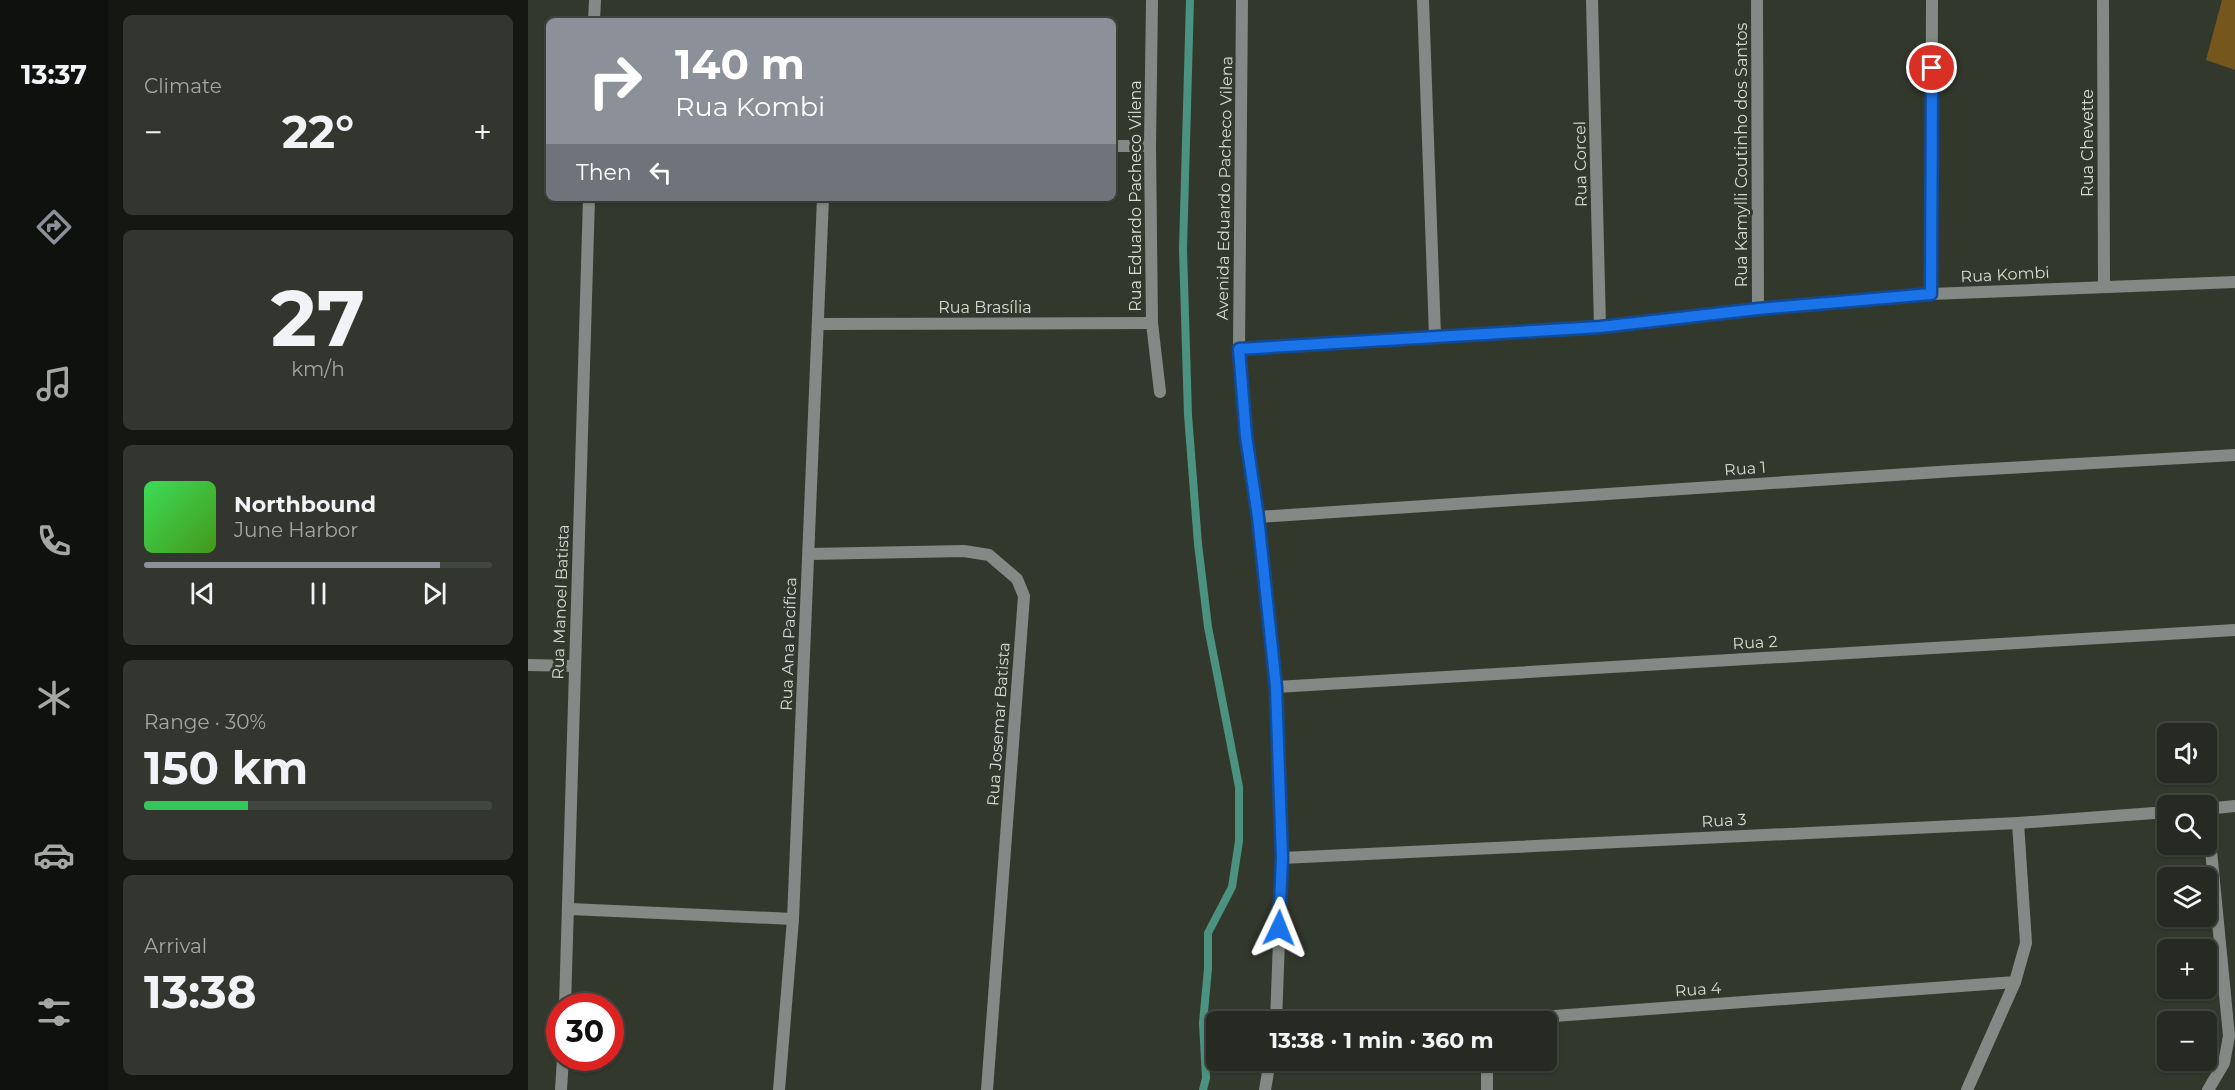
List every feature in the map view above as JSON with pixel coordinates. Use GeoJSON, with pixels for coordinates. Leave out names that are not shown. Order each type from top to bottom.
{"type":"FeatureCollection","features":[{"type":"Feature","properties":{"kind":"street"},"geometry":{"type":"LineString","coordinates":[[594,18],[595,0]]}},
{"type":"Feature","properties":{"kind":"street","name":"Rua Eduardo Pacheco Vilena"},"geometry":{"type":"LineString","coordinates":[[1152,0],[1150,146],[1152,323],[1160,392]]}},
{"type":"Feature","properties":{"kind":"street","name":"Avenida Eduardo Pacheco Vilena"},"geometry":{"type":"LineString","coordinates":[[1242,0],[1239,349],[1246,436],[1258,517],[1276,687],[1282,858],[1276,1011]]}},
{"type":"Feature","properties":{"kind":"street"},"geometry":{"type":"LineString","coordinates":[[1423,0],[1435,336]]}},
{"type":"Feature","properties":{"kind":"street","name":"Rua Corcel"},"geometry":{"type":"LineString","coordinates":[[1592,0],[1600,327]]}},
{"type":"Feature","properties":{"kind":"street","name":"Rua Kamylli Coutinho dos Santos"},"geometry":{"type":"LineString","coordinates":[[1757,0],[1758,309]]}},
{"type":"Feature","properties":{"kind":"street"},"geometry":{"type":"LineString","coordinates":[[1931,294],[1932,0]]}},
{"type":"Feature","properties":{"kind":"street","name":"Rua Chevette"},"geometry":{"type":"LineString","coordinates":[[2103,0],[2104,286]]}},
{"type":"Feature","properties":{"kind":"street"},"geometry":{"type":"LineString","coordinates":[[1116,146],[1150,146]]}},
{"type":"Feature","properties":{"kind":"street","name":"Rua Manoel Batista"},"geometry":{"type":"LineString","coordinates":[[566,993],[570,909],[574,666],[589,201]]}},
{"type":"Feature","properties":{"kind":"street","name":"Rua Ana Pacifica"},"geometry":{"type":"LineString","coordinates":[[779,1090],[793,920],[823,201]]}},
{"type":"Feature","properties":{"kind":"street","name":"Rua Kombi"},"geometry":{"type":"LineString","coordinates":[[1239,349],[1600,327],[1758,309],[1931,294],[2235,282]]}},
{"type":"Feature","properties":{"kind":"street","name":"Rua Brasília"},"geometry":{"type":"LineString","coordinates":[[818,324],[1152,323]]}},
{"type":"Feature","properties":{"kind":"street","name":"Rua 1"},"geometry":{"type":"LineString","coordinates":[[1258,517],[1966,470],[2235,455]]}},
{"type":"Feature","properties":{"kind":"street","name":"Rua Josemar Batista"},"geometry":{"type":"LineString","coordinates":[[809,554],[964,550],[989,555],[1017,579],[1024,596],[987,1090]]}},
{"type":"Feature","properties":{"kind":"street","name":"Rua 2"},"geometry":{"type":"LineString","coordinates":[[1276,687],[2235,630]]}},
{"type":"Feature","properties":{"kind":"street"},"geometry":{"type":"LineString","coordinates":[[528,665],[574,666]]}},
{"type":"Feature","properties":{"kind":"street"},"geometry":{"type":"LineString","coordinates":[[2217,808],[2235,806]]}},
{"type":"Feature","properties":{"kind":"street","name":"Rua 3"},"geometry":{"type":"LineString","coordinates":[[1282,858],[2018,823],[2157,813]]}},
{"type":"Feature","properties":{"kind":"street"},"geometry":{"type":"LineString","coordinates":[[1967,1090],[2015,982],[2026,943],[2018,823]]}},
{"type":"Feature","properties":{"kind":"street"},"geometry":{"type":"LineString","coordinates":[[2208,1090],[2224,1064],[2232,1035],[2212,855]]}},
{"type":"Feature","properties":{"kind":"street"},"geometry":{"type":"LineString","coordinates":[[570,909],[793,920]]}},
{"type":"Feature","properties":{"kind":"street","name":"Rua 4"},"geometry":{"type":"LineString","coordinates":[[1557,1016],[2015,982]]}},
{"type":"Feature","properties":{"kind":"street"},"geometry":{"type":"LineString","coordinates":[[561,1090],[562,1071]]}},
{"type":"Feature","properties":{"kind":"street"},"geometry":{"type":"LineString","coordinates":[[1265,1090],[1268,1071]]}},
{"type":"Feature","properties":{"kind":"street"},"geometry":{"type":"LineString","coordinates":[[1487,1071],[1487,1090]]}},
{"type":"Feature","properties":{"kind":"shaded area"},"geometry":{"type":"Polygon","coordinates":[[[2222,0],[2235,0],[2235,70],[2206,60],[2222,0]]]}},
{"type":"Feature","properties":{"kind":"waterway"},"geometry":{"type":"LineString","coordinates":[[1190,0],[1183,249],[1188,415],[1198,544],[1208,627],[1239,787],[1239,841],[1232,887],[1208,933],[1208,968],[1203,1023],[1206,1078],[1203,1090]]}},
{"type":"Feature","properties":{"kind":"route"},"geometry":{"type":"LineString","coordinates":[[1279,928],[1282,858],[1276,687],[1258,517],[1246,436],[1239,349],[1600,327],[1758,309],[1931,294],[1932,68]]}}]}
